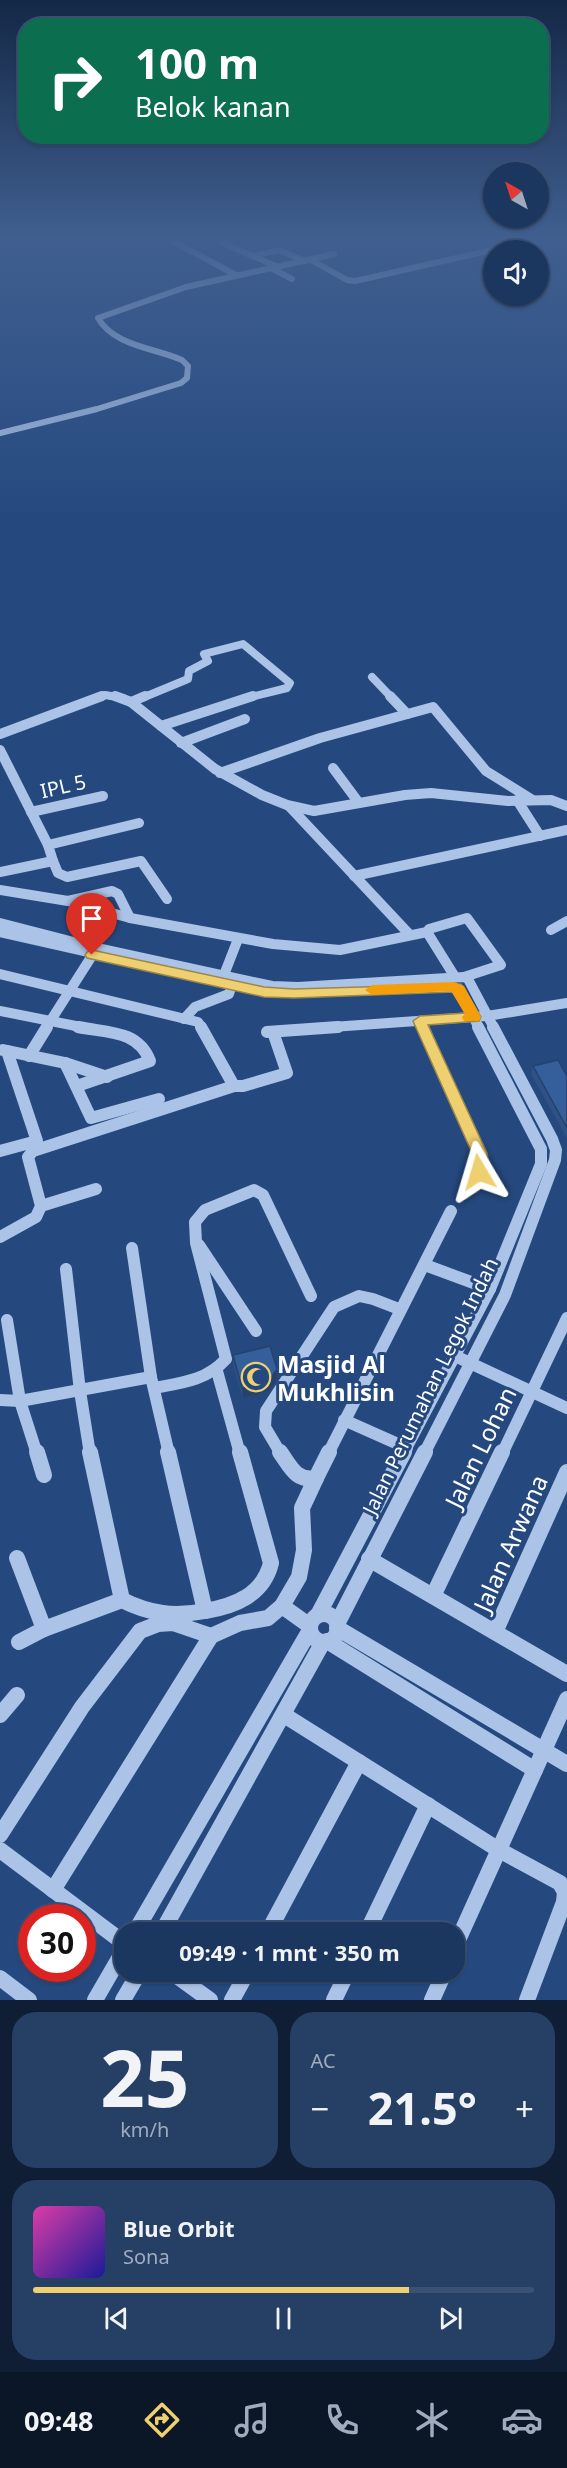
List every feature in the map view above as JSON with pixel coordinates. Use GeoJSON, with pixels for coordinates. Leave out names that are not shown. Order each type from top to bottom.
{"type":"FeatureCollection","features":[{"type":"Feature","properties":{"kind":"street"},"geometry":{"type":"LineString","coordinates":[[0,433],[98,409],[181,383],[188,378],[186,363],[179,358],[113,333]]}},
{"type":"Feature","properties":{"kind":"street"},"geometry":{"type":"LineString","coordinates":[[131,702],[188,679],[189,671],[207,663],[204,654],[243,644],[290,683],[287,687],[232,702],[161,726]]}},
{"type":"Feature","properties":{"kind":"street"},"geometry":{"type":"LineString","coordinates":[[372,677],[407,714]]}},
{"type":"Feature","properties":{"kind":"street"},"geometry":{"type":"LineString","coordinates":[[0,734],[105,695],[123,697],[220,773],[288,804],[314,811],[359,802],[431,793],[517,800],[567,798]]}},
{"type":"Feature","properties":{"kind":"street"},"geometry":{"type":"LineString","coordinates":[[220,773],[300,744],[435,707],[486,771],[531,799]]}},
{"type":"Feature","properties":{"kind":"street"},"geometry":{"type":"LineString","coordinates":[[181,743],[244,719]]}},
{"type":"Feature","properties":{"kind":"street"},"geometry":{"type":"LineString","coordinates":[[0,750],[48,845],[58,873],[67,877],[141,861],[166,899]]}},
{"type":"Feature","properties":{"kind":"street"},"geometry":{"type":"LineString","coordinates":[[333,768],[359,802]]}},
{"type":"Feature","properties":{"kind":"street","name":"IPL 5"},"geometry":{"type":"LineString","coordinates":[[31,813],[103,796]]}},
{"type":"Feature","properties":{"kind":"street"},"geometry":{"type":"LineString","coordinates":[[517,800],[540,836]]}},
{"type":"Feature","properties":{"kind":"street"},"geometry":{"type":"LineString","coordinates":[[551,800],[567,806]]}},
{"type":"Feature","properties":{"kind":"street"},"geometry":{"type":"LineString","coordinates":[[288,804],[410,935]]}},
{"type":"Feature","properties":{"kind":"street"},"geometry":{"type":"LineString","coordinates":[[48,845],[139,823]]}},
{"type":"Feature","properties":{"kind":"street"},"geometry":{"type":"LineString","coordinates":[[354,876],[567,830]]}},
{"type":"Feature","properties":{"kind":"street"},"geometry":{"type":"LineString","coordinates":[[0,872],[52,861]]}},
{"type":"Feature","properties":{"kind":"street"},"geometry":{"type":"LineString","coordinates":[[0,890],[68,901],[130,918],[238,939],[340,950],[427,932],[429,929],[464,918],[469,920],[501,965],[459,977],[427,932]]}},
{"type":"Feature","properties":{"kind":"street"},"geometry":{"type":"LineString","coordinates":[[68,901],[112,891],[118,894],[130,918]]}},
{"type":"Feature","properties":{"kind":"street"},"geometry":{"type":"LineString","coordinates":[[82,944],[105,911]]}},
{"type":"Feature","properties":{"kind":"street"},"geometry":{"type":"LineString","coordinates":[[551,930],[567,921]]}},
{"type":"Feature","properties":{"kind":"street","name":"Jalan Perumahan Legok Indah"},"geometry":{"type":"LineString","coordinates":[[0,923],[82,944],[95,951]]}},
{"type":"Feature","properties":{"kind":"street","name":"Jalan Perumahan Legok Indah"},"geometry":{"type":"LineString","coordinates":[[0,932],[95,951],[264,992],[294,993],[454,986],[459,990],[474,1017],[541,1149],[541,1164],[490,1289],[407,1448],[318,1631],[284,1715],[168,1922]]}},
{"type":"Feature","properties":{"kind":"street"},"geometry":{"type":"LineString","coordinates":[[184,1019],[195,1007],[229,994],[226,981],[238,939]]}},
{"type":"Feature","properties":{"kind":"street"},"geometry":{"type":"LineString","coordinates":[[29,1056],[95,951]]}},
{"type":"Feature","properties":{"kind":"street"},"geometry":{"type":"LineString","coordinates":[[0,974],[198,1022],[202,1024],[234,1086]]}},
{"type":"Feature","properties":{"kind":"street","name":"Jalan Perumahan Legok Indah"},"geometry":{"type":"LineString","coordinates":[[226,981],[298,987],[459,977],[468,979],[556,1150],[555,1160],[505,1295],[369,1559],[334,1637],[318,1631]]}},
{"type":"Feature","properties":{"kind":"street"},"geometry":{"type":"LineString","coordinates":[[42,1206],[28,1157],[33,1151],[234,1086],[243,1086],[287,1073],[270,1032],[487,1016],[567,1003]]}},
{"type":"Feature","properties":{"kind":"street"},"geometry":{"type":"LineString","coordinates":[[0,1011],[134,1038],[145,1048],[150,1061],[148,1063],[77,1086]]}},
{"type":"Feature","properties":{"kind":"street"},"geometry":{"type":"LineString","coordinates":[[420,1021],[479,1153],[481,1166],[479,1172]]}},
{"type":"Feature","properties":{"kind":"street"},"geometry":{"type":"LineString","coordinates":[[3,1050],[65,1063],[107,1077]]}},
{"type":"Feature","properties":{"kind":"street"},"geometry":{"type":"LineString","coordinates":[[0,1151],[37,1141],[3,1050]]}},
{"type":"Feature","properties":{"kind":"street"},"geometry":{"type":"LineString","coordinates":[[65,1063],[91,1118],[159,1099]]}},
{"type":"Feature","properties":{"kind":"street"},"geometry":{"type":"LineString","coordinates":[[0,1237],[36,1217],[42,1206],[96,1189]]}},
{"type":"Feature","properties":{"kind":"street"},"geometry":{"type":"LineString","coordinates":[[0,1400],[20,1401],[80,1391],[206,1378],[217,1371],[226,1359],[196,1243],[195,1222],[205,1210],[254,1190],[263,1195],[311,1296]]}},
{"type":"Feature","properties":{"kind":"street"},"geometry":{"type":"LineString","coordinates":[[53,1890],[211,1636],[240,1623],[268,1618],[282,1606],[299,1577],[304,1550],[302,1508],[399,1310],[425,1265],[451,1211]]}},
{"type":"Feature","properties":{"kind":"street"},"geometry":{"type":"LineString","coordinates":[[196,1243],[205,1252],[256,1331]]}},
{"type":"Feature","properties":{"kind":"street"},"geometry":{"type":"LineString","coordinates":[[132,1248],[153,1382],[205,1611]]}},
{"type":"Feature","properties":{"kind":"street"},"geometry":{"type":"LineString","coordinates":[[425,1265],[490,1289]]}},
{"type":"Feature","properties":{"kind":"street"},"geometry":{"type":"LineString","coordinates":[[66,1269],[80,1391],[94,1476],[122,1600],[141,1611],[160,1616],[205,1611],[249,1597],[271,1571],[272,1563],[217,1371]]}},
{"type":"Feature","properties":{"kind":"street"},"geometry":{"type":"LineString","coordinates":[[315,1479],[299,1478],[272,1443],[265,1427],[266,1411],[334,1307],[346,1299],[362,1294],[399,1310]]}},
{"type":"Feature","properties":{"kind":"street","name":"Jalan Lohan"},"geometry":{"type":"LineString","coordinates":[[432,1596],[567,1318]]}},
{"type":"Feature","properties":{"kind":"street"},"geometry":{"type":"LineString","coordinates":[[7,1320],[20,1401],[44,1475]]}},
{"type":"Feature","properties":{"kind":"street"},"geometry":{"type":"LineString","coordinates":[[455,1356],[567,1408]]}},
{"type":"Feature","properties":{"kind":"street"},"geometry":{"type":"LineString","coordinates":[[344,1420],[407,1448]]}},
{"type":"Feature","properties":{"kind":"street","name":"Jalan Arwana"},"geometry":{"type":"LineString","coordinates":[[495,1632],[567,1472]]}},
{"type":"Feature","properties":{"kind":"street"},"geometry":{"type":"LineString","coordinates":[[17,1558],[44,1629]]}},
{"type":"Feature","properties":{"kind":"street"},"geometry":{"type":"LineString","coordinates":[[369,1559],[567,1674]]}},
{"type":"Feature","properties":{"kind":"street"},"geometry":{"type":"LineString","coordinates":[[19,1642],[44,1629],[122,1600]]}},
{"type":"Feature","properties":{"kind":"street"},"geometry":{"type":"LineString","coordinates":[[282,1606],[535,1770]]}},
{"type":"Feature","properties":{"kind":"street"},"geometry":{"type":"LineString","coordinates":[[318,1631],[327,1614],[337,1626],[567,1764]]}},
{"type":"Feature","properties":{"kind":"street"},"geometry":{"type":"LineString","coordinates":[[0,1835],[82,1707],[140,1631],[158,1624],[173,1623],[211,1636]]}},
{"type":"Feature","properties":{"kind":"street","name":"Jalan Perumahan Legok Indah"},"geometry":{"type":"LineString","coordinates":[[141,1922],[318,1631]]}},
{"type":"Feature","properties":{"kind":"street"},"geometry":{"type":"LineString","coordinates":[[0,1715],[17,1695]]}},
{"type":"Feature","properties":{"kind":"street"},"geometry":{"type":"LineString","coordinates":[[465,1925],[567,1699]]}},
{"type":"Feature","properties":{"kind":"street"},"geometry":{"type":"LineString","coordinates":[[284,1715],[499,1850],[560,1883],[565,1893],[564,1902],[527,2000]]}},
{"type":"Feature","properties":{"kind":"street"},"geometry":{"type":"LineString","coordinates":[[273,1922],[359,1762]]}},
{"type":"Feature","properties":{"kind":"street"},"geometry":{"type":"LineString","coordinates":[[372,1922],[428,1805]]}},
{"type":"Feature","properties":{"kind":"street"},"geometry":{"type":"LineString","coordinates":[[0,1850],[114,1936]]}},
{"type":"Feature","properties":{"kind":"street"},"geometry":{"type":"LineString","coordinates":[[95,2000],[114,1967]]}},
{"type":"Feature","properties":{"kind":"street"},"geometry":{"type":"LineString","coordinates":[[0,1978],[29,2000]]}},
{"type":"Feature","properties":{"kind":"street"},"geometry":{"type":"LineString","coordinates":[[123,2000],[134,1982]]}},
{"type":"Feature","properties":{"kind":"street"},"geometry":{"type":"LineString","coordinates":[[185,1982],[210,2000]]}},
{"type":"Feature","properties":{"kind":"street"},"geometry":{"type":"LineString","coordinates":[[232,2000],[242,1982]]}},
{"type":"Feature","properties":{"kind":"street"},"geometry":{"type":"LineString","coordinates":[[334,2000],[343,1982]]}},
{"type":"Feature","properties":{"kind":"street"},"geometry":{"type":"LineString","coordinates":[[432,2000],[440,1982]]}},
{"type":"Feature","properties":{"kind":"building"},"geometry":{"type":"Polygon","coordinates":[[[558,1060],[567,1076],[567,1128],[533,1066],[558,1060]]]}},
{"type":"Feature","properties":{"kind":"building","name":"Masjid Al Mukhlisin"},"geometry":{"type":"Polygon","coordinates":[[[270,1346],[277,1369],[269,1381],[242,1388],[233,1355],[270,1346]]]}},
{"type":"Feature","properties":{"kind":"slow traffic"},"geometry":{"type":"LineString","coordinates":[[372,990],[454,986],[459,990],[474,1017],[469,1017]]}},
{"type":"Feature","properties":{"kind":"place","name":"Masjid Al Mukhlisin"},"geometry":{"type":"Point","coordinates":[256,1377]}},
{"type":"Feature","properties":{"kind":"route"},"geometry":{"type":"LineString","coordinates":[[92,955],[264,992],[294,993],[454,986],[459,990],[474,1017],[420,1021],[481,1158],[479,1172]]}}]}
